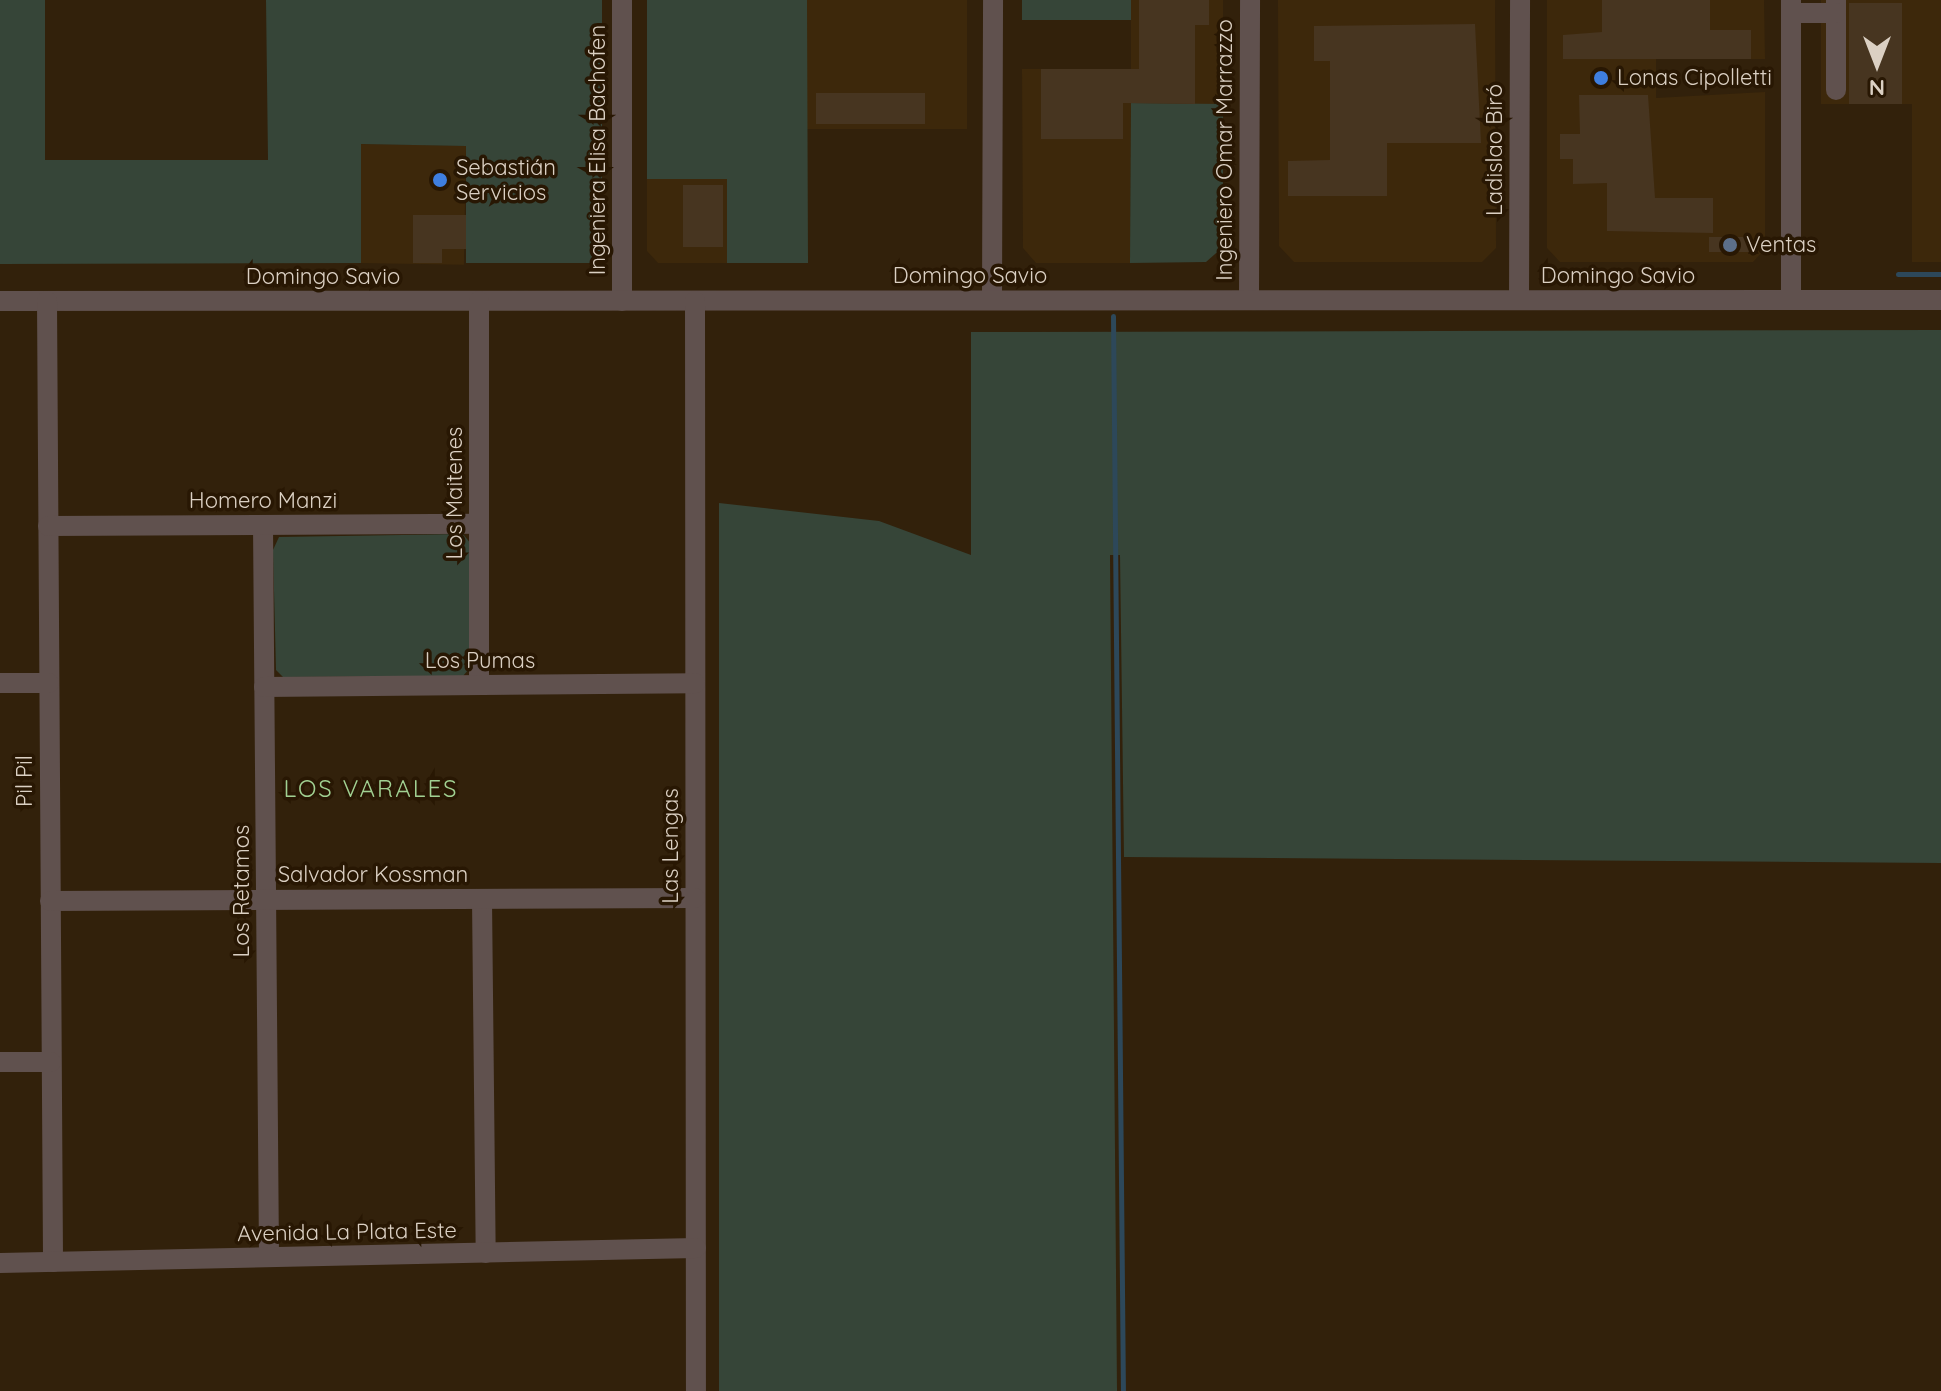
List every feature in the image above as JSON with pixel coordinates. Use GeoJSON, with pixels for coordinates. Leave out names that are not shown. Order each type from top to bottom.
{"type":"FeatureCollection","features":[{"type":"Feature","properties":{"kind":"street","name":"Ingeniera Elisa Bachofen"},"geometry":{"type":"LineString","coordinates":[[622,0],[622,301]]}},
{"type":"Feature","properties":{"kind":"street"},"geometry":{"type":"LineString","coordinates":[[992,300],[993,0]]}},
{"type":"Feature","properties":{"kind":"street","name":"Ingeniero Omar Marrazzo"},"geometry":{"type":"LineString","coordinates":[[1249,300],[1250,0]]}},
{"type":"Feature","properties":{"kind":"street","name":"Ladislao Biró"},"geometry":{"type":"LineString","coordinates":[[1519,300],[1520,0]]}},
{"type":"Feature","properties":{"kind":"street"},"geometry":{"type":"LineString","coordinates":[[1791,300],[1791,7],[1836,6],[1836,90]]}},
{"type":"Feature","properties":{"kind":"street","name":"Domingo Savio"},"geometry":{"type":"LineString","coordinates":[[0,301],[1941,300]]}},
{"type":"Feature","properties":{"kind":"street","name":"Pil Pil"},"geometry":{"type":"LineString","coordinates":[[47,301],[53,1262]]}},
{"type":"Feature","properties":{"kind":"street","name":"Los Maitenes"},"geometry":{"type":"LineString","coordinates":[[479,301],[479,685]]}},
{"type":"Feature","properties":{"kind":"street","name":"Las Lengas"},"geometry":{"type":"LineString","coordinates":[[695,301],[696,1391]]}},
{"type":"Feature","properties":{"kind":"street","name":"Homero Manzi"},"geometry":{"type":"LineString","coordinates":[[48,526],[479,524]]}},
{"type":"Feature","properties":{"kind":"street","name":"Los Retamos"},"geometry":{"type":"LineString","coordinates":[[263,525],[269,1257]]}},
{"type":"Feature","properties":{"kind":"street"},"geometry":{"type":"LineString","coordinates":[[0,683],[49,683]]}},
{"type":"Feature","properties":{"kind":"street","name":"Los Pumas"},"geometry":{"type":"LineString","coordinates":[[264,687],[695,683]]}},
{"type":"Feature","properties":{"kind":"street","name":"Salvador Kossman"},"geometry":{"type":"LineString","coordinates":[[50,901],[695,898]]}},
{"type":"Feature","properties":{"kind":"street"},"geometry":{"type":"LineString","coordinates":[[482,899],[486,1253]]}},
{"type":"Feature","properties":{"kind":"street"},"geometry":{"type":"LineString","coordinates":[[0,1062],[51,1062]]}},
{"type":"Feature","properties":{"kind":"street","name":"Avenida La Plata Este"},"geometry":{"type":"LineString","coordinates":[[0,1263],[696,1248]]}},
{"type":"Feature","properties":{"kind":"shaded area"},"geometry":{"type":"Polygon","coordinates":[[[807,0],[967,0],[967,129],[807,129],[807,0]]]}},
{"type":"Feature","properties":{"kind":"shaded area"},"geometry":{"type":"Polygon","coordinates":[[[1131,0],[1223,0],[1223,104],[1131,104],[1130,263],[1036,263],[1023,248],[1022,69],[1131,69],[1131,0]]]}},
{"type":"Feature","properties":{"kind":"shaded area"},"geometry":{"type":"Polygon","coordinates":[[[1278,0],[1495,0],[1496,248],[1482,262],[1294,262],[1279,246],[1278,0]]]}},
{"type":"Feature","properties":{"kind":"shaded area"},"geometry":{"type":"Polygon","coordinates":[[[1547,0],[1764,0],[1765,59],[1656,59],[1656,98],[1765,92],[1765,249],[1753,262],[1560,262],[1547,248],[1547,0]]]}},
{"type":"Feature","properties":{"kind":"shaded area"},"geometry":{"type":"Polygon","coordinates":[[[1821,0],[1941,0],[1941,262],[1912,262],[1912,104],[1821,104],[1821,0]]]}},
{"type":"Feature","properties":{"kind":"shaded area"},"geometry":{"type":"Polygon","coordinates":[[[361,144],[466,146],[464,265],[359,263],[361,144]]]}},
{"type":"Feature","properties":{"kind":"shaded area"},"geometry":{"type":"Polygon","coordinates":[[[647,179],[727,179],[727,263],[658,263],[647,251],[647,179]]]}},
{"type":"Feature","properties":{"kind":"green space"},"geometry":{"type":"Polygon","coordinates":[[[0,0],[45,0],[45,160],[268,160],[266,0],[602,0],[602,251],[591,263],[466,263],[466,146],[361,144],[361,263],[0,264],[0,0]]]}},
{"type":"Feature","properties":{"kind":"green space"},"geometry":{"type":"Polygon","coordinates":[[[647,0],[807,0],[808,263],[727,263],[727,179],[647,179],[647,0]]]}},
{"type":"Feature","properties":{"kind":"green space"},"geometry":{"type":"Polygon","coordinates":[[[1022,0],[1131,0],[1131,20],[1022,20],[1022,0]]]}},
{"type":"Feature","properties":{"kind":"green space"},"geometry":{"type":"Polygon","coordinates":[[[1131,103],[1223,104],[1223,247],[1206,262],[1130,263],[1131,103]]]}},
{"type":"Feature","properties":{"kind":"green space"},"geometry":{"type":"Polygon","coordinates":[[[1941,330],[1941,863],[1124,857],[1120,555],[1110,555],[1117,1391],[719,1391],[719,503],[879,521],[971,555],[971,332],[1941,330]]]}},
{"type":"Feature","properties":{"kind":"green space"},"geometry":{"type":"Polygon","coordinates":[[[463,534],[471,544],[469,669],[463,676],[283,677],[276,670],[273,550],[279,537],[463,534]]]}},
{"type":"Feature","properties":{"kind":"building"},"geometry":{"type":"Polygon","coordinates":[[[1139,0],[1209,0],[1209,25],[1195,25],[1195,104],[1123,103],[1123,139],[1041,139],[1041,69],[1139,69],[1139,0]]]}},
{"type":"Feature","properties":{"kind":"building"},"geometry":{"type":"Polygon","coordinates":[[[1602,0],[1710,0],[1710,30],[1751,30],[1751,59],[1563,59],[1563,35],[1602,32],[1602,0]]]}},
{"type":"Feature","properties":{"kind":"building"},"geometry":{"type":"Polygon","coordinates":[[[1849,3],[1902,3],[1902,104],[1849,104],[1849,3]]]}},
{"type":"Feature","properties":{"kind":"building"},"geometry":{"type":"Polygon","coordinates":[[[1475,24],[1481,143],[1387,143],[1387,196],[1288,196],[1288,161],[1330,160],[1330,61],[1314,61],[1314,26],[1475,24]]]}},
{"type":"Feature","properties":{"kind":"building"},"geometry":{"type":"Polygon","coordinates":[[[816,93],[925,93],[925,124],[816,124],[816,93]]]}},
{"type":"Feature","properties":{"kind":"building"},"geometry":{"type":"Polygon","coordinates":[[[1579,95],[1648,95],[1655,198],[1713,198],[1713,233],[1607,231],[1607,183],[1573,184],[1573,159],[1560,159],[1560,134],[1580,134],[1579,95]]]}},
{"type":"Feature","properties":{"kind":"building"},"geometry":{"type":"Polygon","coordinates":[[[683,185],[723,185],[723,247],[683,247],[683,185]]]}},
{"type":"Feature","properties":{"kind":"building"},"geometry":{"type":"Polygon","coordinates":[[[413,215],[466,215],[466,249],[442,249],[442,263],[413,263],[413,215]]]}},
{"type":"Feature","properties":{"kind":"building","name":"Ventas"},"geometry":{"type":"Polygon","coordinates":[[[1709,237],[1751,237],[1751,252],[1709,252],[1709,237]]]}},
{"type":"Feature","properties":{"kind":"waterway"},"geometry":{"type":"LineString","coordinates":[[1898,274],[1941,274]]}},
{"type":"Feature","properties":{"kind":"waterway"},"geometry":{"type":"LineString","coordinates":[[1113,316],[1123,1391]]}},
{"type":"Feature","properties":{"kind":"place","name":"Lonas Cipolletti"},"geometry":{"type":"Point","coordinates":[1601,78]}},
{"type":"Feature","properties":{"kind":"place","name":"Sebastián Servicios"},"geometry":{"type":"Point","coordinates":[440,180]}},
{"type":"Feature","properties":{"kind":"place","name":"Ventas"},"geometry":{"type":"Point","coordinates":[1730,245]}},
{"type":"Feature","properties":{"kind":"district","name":"LOS VARALES"},"geometry":{"type":"Point","coordinates":[371,789]}}]}
